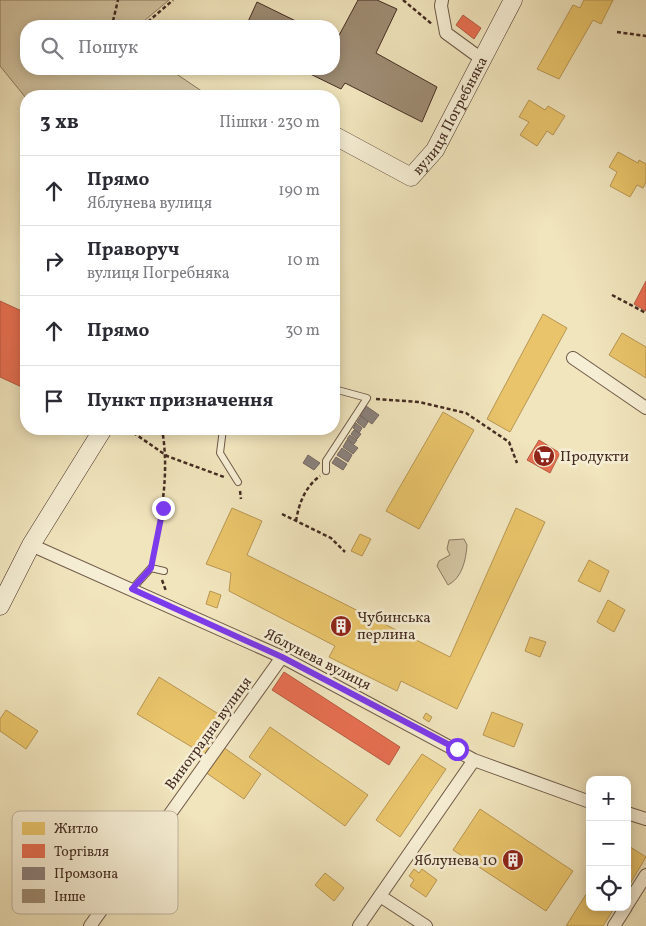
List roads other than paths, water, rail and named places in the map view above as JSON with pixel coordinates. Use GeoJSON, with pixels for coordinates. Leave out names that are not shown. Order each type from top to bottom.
{"type":"FeatureCollection","features":[{"type":"Feature","properties":{"kind":"street"},"geometry":{"type":"LineString","coordinates":[[442,0],[441,6],[446,34],[483,60]]}},
{"type":"Feature","properties":{"kind":"street","name":"вулиця Погребняка"},"geometry":{"type":"LineString","coordinates":[[340,140],[411,177],[435,150],[513,0]]}},
{"type":"Feature","properties":{"kind":"street"},"geometry":{"type":"LineString","coordinates":[[573,358],[646,408]]}},
{"type":"Feature","properties":{"kind":"street"},"geometry":{"type":"LineString","coordinates":[[0,606],[31,545],[99,435]]}},
{"type":"Feature","properties":{"kind":"street","name":"Яблунева вулиця"},"geometry":{"type":"LineString","coordinates":[[31,545],[282,657],[474,760],[586,801]]}},
{"type":"Feature","properties":{"kind":"street","name":"Виноградна вулиця"},"geometry":{"type":"LineString","coordinates":[[172,811],[282,657]]}},
{"type":"Feature","properties":{"kind":"street"},"geometry":{"type":"LineString","coordinates":[[359,926],[474,760]]}},
{"type":"Feature","properties":{"kind":"street"},"geometry":{"type":"LineString","coordinates":[[631,814],[646,819]]}},
{"type":"Feature","properties":{"kind":"street"},"geometry":{"type":"LineString","coordinates":[[631,898],[646,875]]}},
{"type":"Feature","properties":{"kind":"street"},"geometry":{"type":"LineString","coordinates":[[380,896],[426,926]]}},
{"type":"Feature","properties":{"kind":"street"},"geometry":{"type":"LineString","coordinates":[[614,926],[623,911]]}},
{"type":"Feature","properties":{"kind":"street","name":"Виноградна вулиця"},"geometry":{"type":"LineString","coordinates":[[90,926],[99,914]]}},
{"type":"Feature","properties":{"kind":"lane"},"geometry":{"type":"LineString","coordinates":[[326,471],[326,461],[367,398],[340,391]]}},
{"type":"Feature","properties":{"kind":"lane"},"geometry":{"type":"LineString","coordinates":[[222,435],[220,452],[238,482]]}},
{"type":"Feature","properties":{"kind":"lane"},"geometry":{"type":"LineString","coordinates":[[132,589],[157,569]]}},
{"type":"Feature","properties":{"kind":"place","name":"Продукти"},"geometry":{"type":"Point","coordinates":[544,456]}},
{"type":"Feature","properties":{"kind":"place","name":"Чубинська перлина"},"geometry":{"type":"Point","coordinates":[341,626]}},
{"type":"Feature","properties":{"kind":"place","name":"Яблунева 10"},"geometry":{"type":"Point","coordinates":[513,860]}}]}
